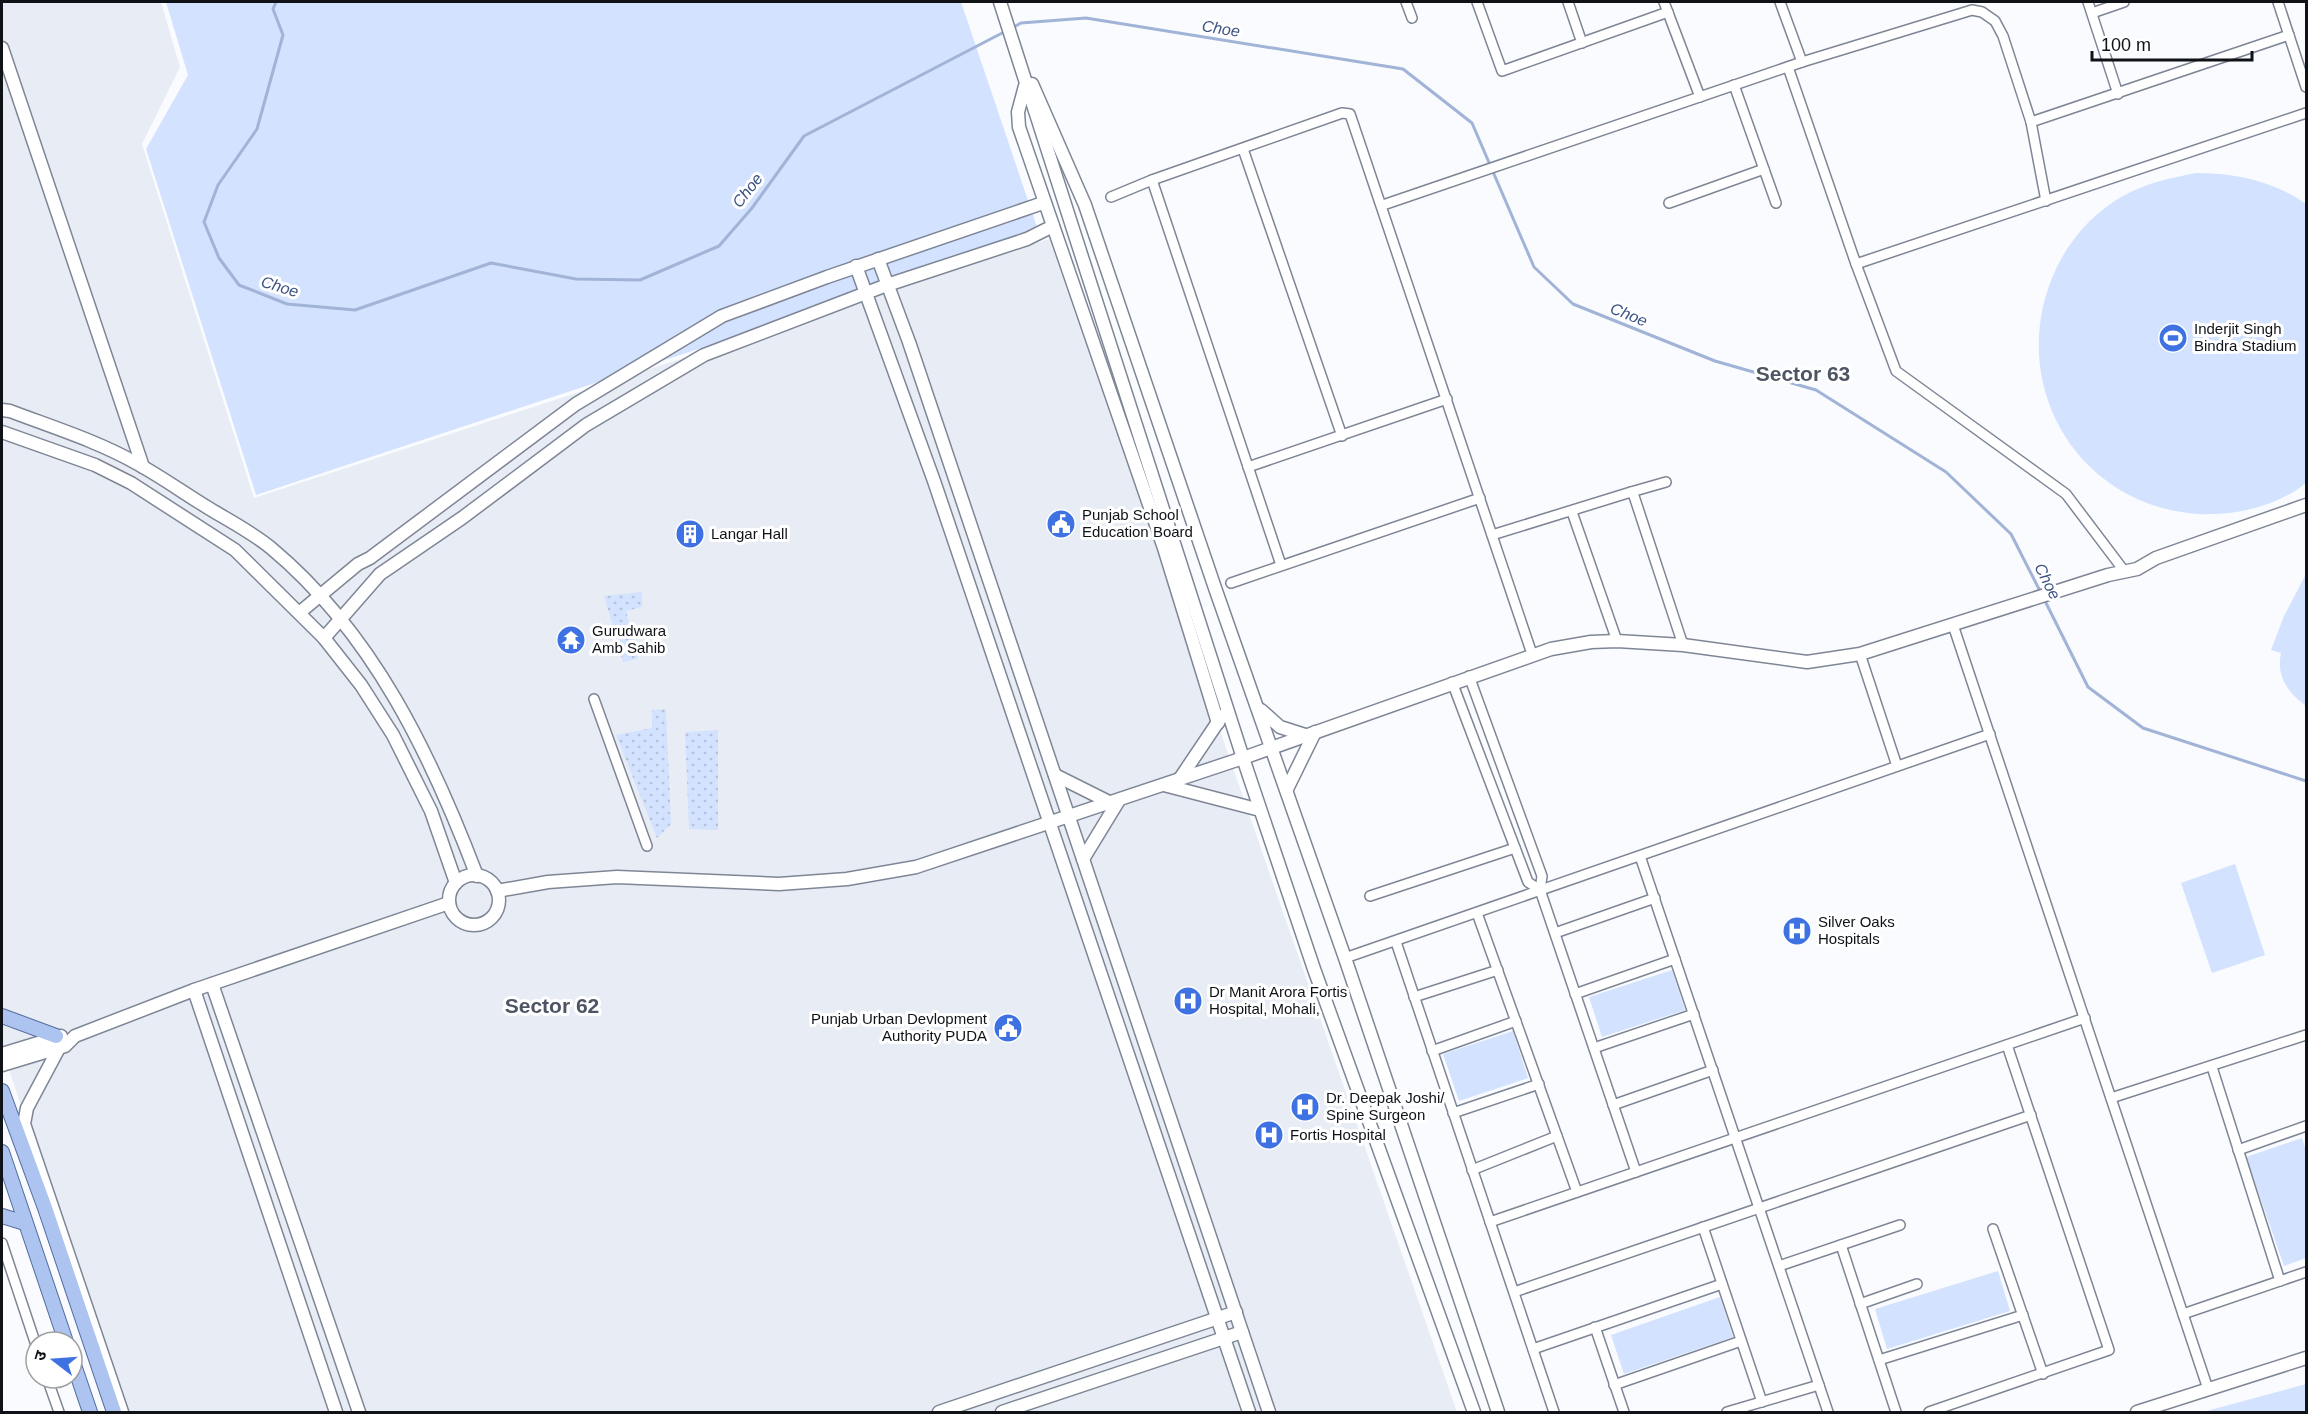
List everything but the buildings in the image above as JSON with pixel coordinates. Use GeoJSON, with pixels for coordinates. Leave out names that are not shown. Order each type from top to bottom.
{"type":"FeatureCollection","features":[{"type":"Feature","properties":{"kind":"main road"},"geometry":{"type":"LineString","coordinates":[[2,1016],[58,1042]]}},
{"type":"Feature","properties":{"kind":"main road"},"geometry":{"type":"LineString","coordinates":[[2,1091],[49,1206],[114,1413]]}},
{"type":"Feature","properties":{"kind":"main road"},"geometry":{"type":"LineString","coordinates":[[2,1152],[62,1330]]}},
{"type":"Feature","properties":{"kind":"main road"},"geometry":{"type":"LineString","coordinates":[[2,1216],[25,1223]]}},
{"type":"Feature","properties":{"kind":"main road"},"geometry":{"type":"LineString","coordinates":[[82,1390],[90,1413]]}},
{"type":"Feature","properties":{"kind":"street"},"geometry":{"type":"LineString","coordinates":[[1000,2],[1242,758],[1314,969],[1474,1413]]}},
{"type":"Feature","properties":{"kind":"street"},"geometry":{"type":"LineString","coordinates":[[1406,2],[1412,18]]}},
{"type":"Feature","properties":{"kind":"street"},"geometry":{"type":"LineString","coordinates":[[1477,2],[1502,71],[1668,12]]}},
{"type":"Feature","properties":{"kind":"street"},"geometry":{"type":"LineString","coordinates":[[1568,2],[1582,43]]}},
{"type":"Feature","properties":{"kind":"street"},"geometry":{"type":"LineString","coordinates":[[1664,2],[1700,97]]}},
{"type":"Feature","properties":{"kind":"street"},"geometry":{"type":"LineString","coordinates":[[1780,2],[1802,62]]}},
{"type":"Feature","properties":{"kind":"street"},"geometry":{"type":"LineString","coordinates":[[2088,2],[2118,94]]}},
{"type":"Feature","properties":{"kind":"street"},"geometry":{"type":"LineString","coordinates":[[2092,13],[2124,2]]}},
{"type":"Feature","properties":{"kind":"street"},"geometry":{"type":"LineString","coordinates":[[2278,2],[2307,87]]}},
{"type":"Feature","properties":{"kind":"street"},"geometry":{"type":"LineString","coordinates":[[1383,205],[1802,62],[1972,10],[1982,12],[1995,21],[2003,36],[2031,122],[2046,201]]}},
{"type":"Feature","properties":{"kind":"street"},"geometry":{"type":"LineString","coordinates":[[2031,122],[2289,35]]}},
{"type":"Feature","properties":{"kind":"street"},"geometry":{"type":"LineString","coordinates":[[2,48],[143,467]]}},
{"type":"Feature","properties":{"kind":"street"},"geometry":{"type":"LineString","coordinates":[[1788,67],[1892,364],[1901,377],[2066,494],[2125,572]]}},
{"type":"Feature","properties":{"kind":"street"},"geometry":{"type":"LineString","coordinates":[[1024,81],[1018,118],[1043,203],[1053,226],[1164,548],[1218,723]]}},
{"type":"Feature","properties":{"kind":"street"},"geometry":{"type":"LineString","coordinates":[[1024,81],[1031,81],[1085,205],[1345,958],[1498,1413]]}},
{"type":"Feature","properties":{"kind":"street"},"geometry":{"type":"LineString","coordinates":[[1734,85],[1776,203]]}},
{"type":"Feature","properties":{"kind":"street"},"geometry":{"type":"LineString","coordinates":[[1111,197],[1152,180],[1346,112],[1352,117],[1532,654]]}},
{"type":"Feature","properties":{"kind":"street"},"geometry":{"type":"LineString","coordinates":[[1856,264],[2307,113]]}},
{"type":"Feature","properties":{"kind":"street"},"geometry":{"type":"LineString","coordinates":[[1243,149],[1342,436]]}},
{"type":"Feature","properties":{"kind":"street"},"geometry":{"type":"LineString","coordinates":[[1669,203],[1764,169]]}},
{"type":"Feature","properties":{"kind":"street"},"geometry":{"type":"LineString","coordinates":[[1152,180],[1281,565]]}},
{"type":"Feature","properties":{"kind":"street"},"geometry":{"type":"LineString","coordinates":[[299,613],[358,564],[379,551],[576,404],[722,316],[856,266],[1043,203]]}},
{"type":"Feature","properties":{"kind":"street"},"geometry":{"type":"LineString","coordinates":[[324,638],[380,573],[462,518],[586,425],[715,349],[867,292],[1017,242],[1053,226]]}},
{"type":"Feature","properties":{"kind":"street"},"geometry":{"type":"LineString","coordinates":[[878,259],[909,342],[1269,1413]]}},
{"type":"Feature","properties":{"kind":"street"},"geometry":{"type":"LineString","coordinates":[[856,266],[934,481],[1249,1413]]}},
{"type":"Feature","properties":{"kind":"street"},"geometry":{"type":"LineString","coordinates":[[888,349],[909,342]]}},
{"type":"Feature","properties":{"kind":"street"},"geometry":{"type":"LineString","coordinates":[[1248,467],[1447,399]]}},
{"type":"Feature","properties":{"kind":"street"},"geometry":{"type":"LineString","coordinates":[[2,410],[107,448],[143,467],[270,548],[320,596],[340,619],[388,687],[421,743],[453,811],[477,876]]}},
{"type":"Feature","properties":{"kind":"street"},"geometry":{"type":"LineString","coordinates":[[2,432],[95,465],[131,483],[235,550],[299,613],[324,638],[361,685],[393,735],[431,811],[456,883]]}},
{"type":"Feature","properties":{"kind":"street"},"geometry":{"type":"LineString","coordinates":[[934,481],[952,474]]}},
{"type":"Feature","properties":{"kind":"street"},"geometry":{"type":"LineString","coordinates":[[1492,535],[1666,482]]}},
{"type":"Feature","properties":{"kind":"street"},"geometry":{"type":"LineString","coordinates":[[1630,492],[1634,496],[1683,645]]}},
{"type":"Feature","properties":{"kind":"street"},"geometry":{"type":"LineString","coordinates":[[1231,583],[1480,498]]}},
{"type":"Feature","properties":{"kind":"street"},"geometry":{"type":"LineString","coordinates":[[496,891],[548,882],[617,877],[779,884],[847,879],[916,867],[1179,780],[1532,654],[1571,645],[1617,641],[1683,645],[1807,662],[1860,654],[2108,575],[2125,572],[2307,505]]}},
{"type":"Feature","properties":{"kind":"street"},"geometry":{"type":"LineString","coordinates":[[1572,512],[1617,641]]}},
{"type":"Feature","properties":{"kind":"street"},"geometry":{"type":"LineString","coordinates":[[980,616],[998,611]]}},
{"type":"Feature","properties":{"kind":"street"},"geometry":{"type":"LineString","coordinates":[[1953,625],[2208,1389]]}},
{"type":"Feature","properties":{"kind":"street"},"geometry":{"type":"LineString","coordinates":[[1860,654],[1897,766]]}},
{"type":"Feature","properties":{"kind":"street"},"geometry":{"type":"LineString","coordinates":[[1469,676],[1542,876],[1540,890],[1636,1172]]}},
{"type":"Feature","properties":{"kind":"street"},"geometry":{"type":"LineString","coordinates":[[1452,682],[1528,882],[1540,890]]}},
{"type":"Feature","properties":{"kind":"street"},"geometry":{"type":"LineString","coordinates":[[594,699],[647,846]]}},
{"type":"Feature","properties":{"kind":"street"},"geometry":{"type":"LineString","coordinates":[[1258,707],[1280,727],[1310,734]]}},
{"type":"Feature","properties":{"kind":"street"},"geometry":{"type":"LineString","coordinates":[[1179,780],[1227,710]]}},
{"type":"Feature","properties":{"kind":"street"},"geometry":{"type":"LineString","coordinates":[[1287,789],[1310,734]]}},
{"type":"Feature","properties":{"kind":"street"},"geometry":{"type":"LineString","coordinates":[[1345,958],[1990,734]]}},
{"type":"Feature","properties":{"kind":"street"},"geometry":{"type":"LineString","coordinates":[[1054,775],[1115,801]]}},
{"type":"Feature","properties":{"kind":"street"},"geometry":{"type":"LineString","coordinates":[[1164,785],[1260,810]]}},
{"type":"Feature","properties":{"kind":"street"},"geometry":{"type":"LineString","coordinates":[[1083,859],[1115,801]]}},
{"type":"Feature","properties":{"kind":"street"},"geometry":{"type":"LineString","coordinates":[[1370,896],[1515,849]]}},
{"type":"Feature","properties":{"kind":"street"},"geometry":{"type":"LineString","coordinates":[[1640,856],[1828,1413]]}},
{"type":"Feature","properties":{"kind":"street"},"geometry":{"type":"LineString","coordinates":[[467,876],[477,876],[491,882],[496,891],[498,905],[491,919],[484,923],[469,925],[456,917],[449,903],[450,894],[456,883],[467,876]]}},
{"type":"Feature","properties":{"kind":"street"},"geometry":{"type":"LineString","coordinates":[[1555,933],[1655,898]]}},
{"type":"Feature","properties":{"kind":"street"},"geometry":{"type":"LineString","coordinates":[[2,1065],[194,990],[449,903]]}},
{"type":"Feature","properties":{"kind":"street"},"geometry":{"type":"LineString","coordinates":[[1477,913],[1577,1192]]}},
{"type":"Feature","properties":{"kind":"street"},"geometry":{"type":"LineString","coordinates":[[1396,942],[1554,1413]]}},
{"type":"Feature","properties":{"kind":"street"},"geometry":{"type":"LineString","coordinates":[[1575,994],[1675,959]]}},
{"type":"Feature","properties":{"kind":"street"},"geometry":{"type":"LineString","coordinates":[[1414,997],[1498,970]]}},
{"type":"Feature","properties":{"kind":"street"},"geometry":{"type":"LineString","coordinates":[[212,984],[359,1413]]}},
{"type":"Feature","properties":{"kind":"street"},"geometry":{"type":"LineString","coordinates":[[194,990],[336,1413]]}},
{"type":"Feature","properties":{"kind":"street"},"geometry":{"type":"LineString","coordinates":[[1594,1048],[1694,1014]]}},
{"type":"Feature","properties":{"kind":"street"},"geometry":{"type":"LineString","coordinates":[[1490,1222],[2085,1018]]}},
{"type":"Feature","properties":{"kind":"street"},"geometry":{"type":"LineString","coordinates":[[1432,1051],[1516,1021]]}},
{"type":"Feature","properties":{"kind":"street"},"geometry":{"type":"LineString","coordinates":[[2111,1098],[2307,1035]]}},
{"type":"Feature","properties":{"kind":"street"},"geometry":{"type":"LineString","coordinates":[[2,1053],[58,1042]]}},
{"type":"Feature","properties":{"kind":"street"},"geometry":{"type":"LineString","coordinates":[[58,1042],[24,1117],[49,1206],[122,1413]]}},
{"type":"Feature","properties":{"kind":"street"},"geometry":{"type":"LineString","coordinates":[[1929,1413],[2106,1353],[2109,1348],[2007,1045]]}},
{"type":"Feature","properties":{"kind":"street"},"geometry":{"type":"LineString","coordinates":[[2212,1067],[2280,1281]]}},
{"type":"Feature","properties":{"kind":"street"},"geometry":{"type":"LineString","coordinates":[[1613,1105],[1713,1070]]}},
{"type":"Feature","properties":{"kind":"street"},"geometry":{"type":"LineString","coordinates":[[1453,1113],[1539,1084]]}},
{"type":"Feature","properties":{"kind":"street"},"geometry":{"type":"LineString","coordinates":[[1514,1292],[2031,1115]]}},
{"type":"Feature","properties":{"kind":"street"},"geometry":{"type":"LineString","coordinates":[[2238,1150],[2306,1130]]}},
{"type":"Feature","properties":{"kind":"street"},"geometry":{"type":"LineString","coordinates":[[1472,1170],[1557,1136]]}},
{"type":"Feature","properties":{"kind":"street"},"geometry":{"type":"LineString","coordinates":[[1779,1266],[1900,1225]]}},
{"type":"Feature","properties":{"kind":"street"},"geometry":{"type":"LineString","coordinates":[[1703,1227],[1762,1402]]}},
{"type":"Feature","properties":{"kind":"street"},"geometry":{"type":"LineString","coordinates":[[1993,1229],[2043,1374]]}},
{"type":"Feature","properties":{"kind":"street"},"geometry":{"type":"LineString","coordinates":[[2,1244],[31,1330]]}},
{"type":"Feature","properties":{"kind":"street"},"geometry":{"type":"LineString","coordinates":[[1841,1245],[1896,1413]]}},
{"type":"Feature","properties":{"kind":"street"},"geometry":{"type":"LineString","coordinates":[[2183,1314],[2307,1272]]}},
{"type":"Feature","properties":{"kind":"street"},"geometry":{"type":"LineString","coordinates":[[1533,1349],[1722,1284]]}},
{"type":"Feature","properties":{"kind":"street"},"geometry":{"type":"LineString","coordinates":[[1860,1305],[1917,1284]]}},
{"type":"Feature","properties":{"kind":"street"},"geometry":{"type":"LineString","coordinates":[[939,1413],[1236,1312]]}},
{"type":"Feature","properties":{"kind":"street"},"geometry":{"type":"LineString","coordinates":[[1879,1360],[2023,1315]]}},
{"type":"Feature","properties":{"kind":"street"},"geometry":{"type":"LineString","coordinates":[[1595,1328],[1624,1413]]}},
{"type":"Feature","properties":{"kind":"street"},"geometry":{"type":"LineString","coordinates":[[1002,1413],[1242,1332]]}},
{"type":"Feature","properties":{"kind":"street"},"geometry":{"type":"LineString","coordinates":[[1614,1385],[1741,1341]]}},
{"type":"Feature","properties":{"kind":"street"},"geometry":{"type":"LineString","coordinates":[[2137,1413],[2307,1358]]}},
{"type":"Feature","properties":{"kind":"street"},"geometry":{"type":"LineString","coordinates":[[322,1371],[341,1361]]}},
{"type":"Feature","properties":{"kind":"street"},"geometry":{"type":"LineString","coordinates":[[1079,1365],[1086,1384]]}},
{"type":"Feature","properties":{"kind":"street"},"geometry":{"type":"LineString","coordinates":[[1727,1413],[1819,1385]]}},
{"type":"Feature","properties":{"kind":"street"},"geometry":{"type":"LineString","coordinates":[[51,1390],[59,1413]]}},
{"type":"Feature","properties":{"kind":"shaded area","name":"Sector 62"},"geometry":{"type":"Polygon","coordinates":[[[2,2],[161,2],[180,67],[142,144],[254,498],[1049,239],[1457,1412],[124,1412],[2,1049],[2,2]]]}},
{"type":"Feature","properties":{"kind":"shaded area"},"geometry":{"type":"Polygon","coordinates":[[[166,2],[961,2],[1040,236],[256,495],[146,149],[188,75],[166,2]]]}},
{"type":"Feature","properties":{"kind":"shaded area","name":"Inderjit Singh Bindra Stadium"},"geometry":{"type":"Polygon","coordinates":[[[2196,173],[2254,180],[2281,189],[2306,204],[2306,483],[2283,498],[2256,508],[2213,514],[2199,514],[2155,506],[2117,488],[2086,462],[2062,430],[2046,393],[2039,353],[2042,311],[2056,269],[2068,247],[2084,227],[2112,202],[2132,191],[2196,173]]]}},
{"type":"Feature","properties":{"kind":"shaded area"},"geometry":{"type":"Polygon","coordinates":[[[2306,574],[2306,706],[2285,683],[2280,669],[2281,653],[2271,650],[2284,616],[2306,574]]]}},
{"type":"Feature","properties":{"kind":"shaded area"},"geometry":{"type":"Polygon","coordinates":[[[642,592],[642,607],[626,611],[638,659],[623,662],[604,596],[642,592]]]}},
{"type":"Feature","properties":{"kind":"shaded area"},"geometry":{"type":"Polygon","coordinates":[[[666,709],[671,824],[657,838],[616,735],[652,728],[652,710],[666,709]]]}},
{"type":"Feature","properties":{"kind":"shaded area"},"geometry":{"type":"Polygon","coordinates":[[[718,730],[718,830],[689,829],[685,732],[718,730]]]}},
{"type":"Feature","properties":{"kind":"shaded area"},"geometry":{"type":"Polygon","coordinates":[[[2235,864],[2265,955],[2212,973],[2181,883],[2235,864]]]}},
{"type":"Feature","properties":{"kind":"shaded area"},"geometry":{"type":"Polygon","coordinates":[[[1672,970],[1685,1010],[1602,1037],[1589,997],[1672,970]]]}},
{"type":"Feature","properties":{"kind":"shaded area"},"geometry":{"type":"Polygon","coordinates":[[[1513,1031],[1528,1078],[1459,1101],[1443,1054],[1513,1031]]]}},
{"type":"Feature","properties":{"kind":"shaded area"},"geometry":{"type":"Polygon","coordinates":[[[2302,1138],[2306,1151],[2306,1258],[2284,1266],[2246,1157],[2302,1138]]]}},
{"type":"Feature","properties":{"kind":"shaded area"},"geometry":{"type":"Polygon","coordinates":[[[1998,1271],[2010,1311],[1887,1349],[1875,1309],[1998,1271]]]}},
{"type":"Feature","properties":{"kind":"shaded area"},"geometry":{"type":"Polygon","coordinates":[[[1720,1297],[1733,1337],[1624,1374],[1611,1335],[1720,1297]]]}},
{"type":"Feature","properties":{"kind":"shaded area"},"geometry":{"type":"Polygon","coordinates":[[[2306,1384],[2306,1412],[2203,1412],[2306,1384]]]}},
{"type":"Feature","properties":{"kind":"waterway","name":"Choe"},"geometry":{"type":"LineString","coordinates":[[276,2],[273,9],[283,35],[257,129],[218,185],[204,222],[219,258],[239,285],[287,304],[355,310],[491,263],[576,279],[640,280],[719,246],[752,208],[804,136],[1006,31]]}},
{"type":"Feature","properties":{"kind":"waterway","name":"Choe"},"geometry":{"type":"LineString","coordinates":[[1012,28],[1021,23],[1086,18],[1403,69],[1472,123],[1534,267],[1573,304],[1715,361],[1816,390],[1946,472],[2011,534],[2041,593]]}},
{"type":"Feature","properties":{"kind":"waterway","name":"Choe"},"geometry":{"type":"LineString","coordinates":[[2044,599],[2088,687],[2143,728],[2306,781]]}},
{"type":"Feature","properties":{"kind":"place","name":"Inderjit Singh Bindra Stadium"},"geometry":{"type":"Point","coordinates":[2173,338]}},
{"type":"Feature","properties":{"kind":"place","name":"Punjab School Education Board"},"geometry":{"type":"Point","coordinates":[1061,524]}},
{"type":"Feature","properties":{"kind":"place","name":"Langar Hall"},"geometry":{"type":"Point","coordinates":[690,534]}},
{"type":"Feature","properties":{"kind":"place","name":"Gurudwara Amb Sahib"},"geometry":{"type":"Point","coordinates":[571,640]}},
{"type":"Feature","properties":{"kind":"place","name":"Silver Oaks Hospitals"},"geometry":{"type":"Point","coordinates":[1797,931]}},
{"type":"Feature","properties":{"kind":"place","name":"Dr Manit Arora Fortis Hospital, Mohali,"},"geometry":{"type":"Point","coordinates":[1188,1001]}},
{"type":"Feature","properties":{"kind":"place","name":"Punjab Urban Devlopment Authority PUDA"},"geometry":{"type":"Point","coordinates":[1008,1028]}},
{"type":"Feature","properties":{"kind":"place","name":"Dr. Deepak Joshi/ Spine Surgeon"},"geometry":{"type":"Point","coordinates":[1305,1107]}},
{"type":"Feature","properties":{"kind":"place","name":"Fortis Hospital"},"geometry":{"type":"Point","coordinates":[1269,1135]}},
{"type":"Feature","properties":{"kind":"district","name":"Sector 63"},"geometry":{"type":"Point","coordinates":[1803,374]}},
{"type":"Feature","properties":{"kind":"district","name":"Sector 62"},"geometry":{"type":"Point","coordinates":[552,1006]}}]}
